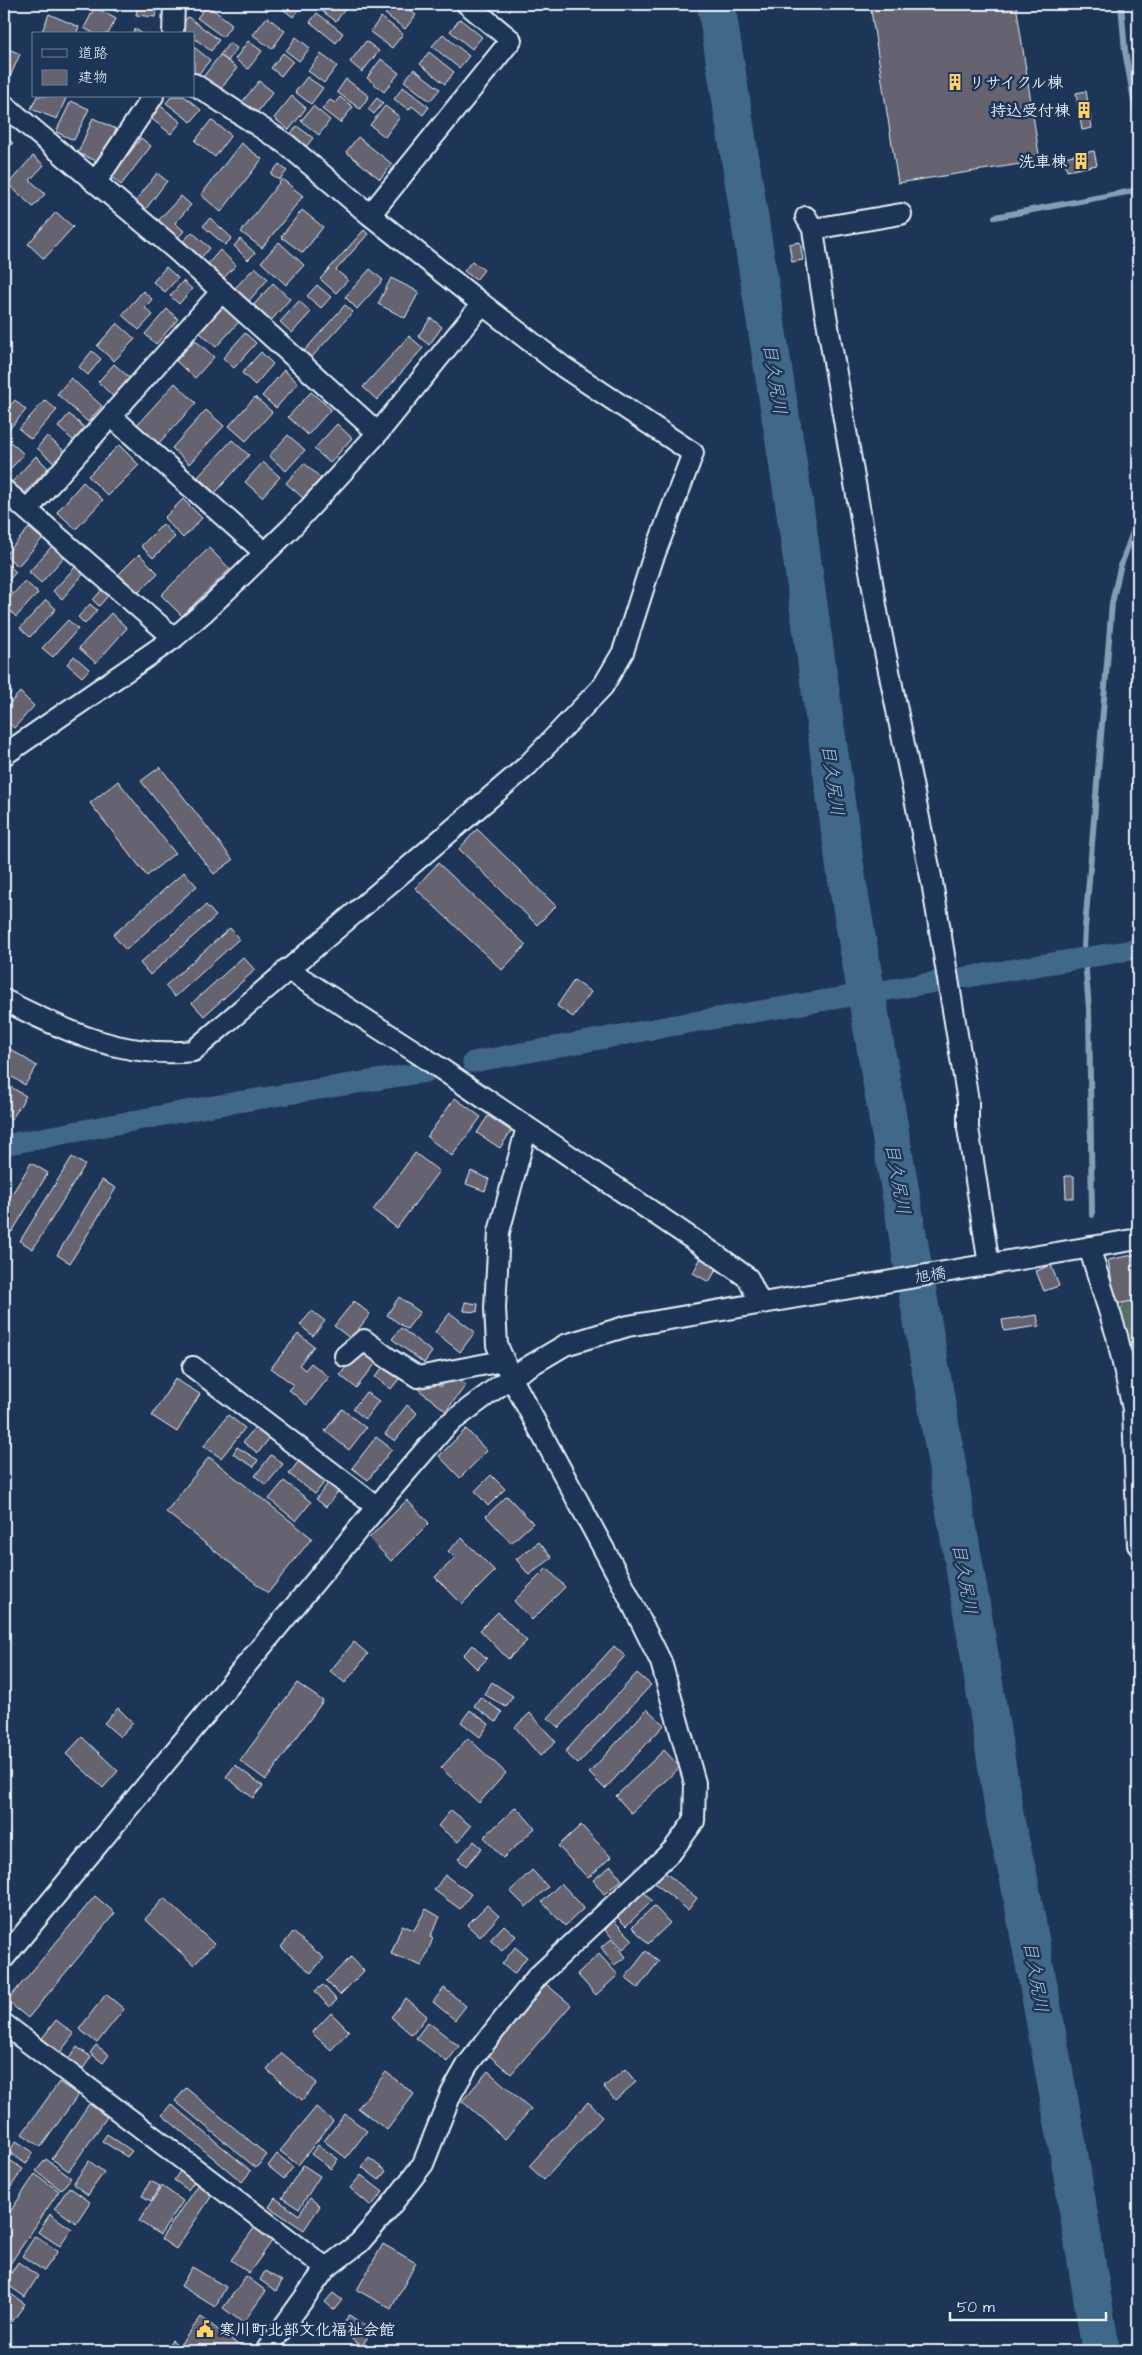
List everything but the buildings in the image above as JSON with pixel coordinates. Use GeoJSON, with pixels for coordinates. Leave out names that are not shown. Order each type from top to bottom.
{"type":"FeatureCollection","features":[{"type":"Feature","properties":{"kind":"street"},"geometry":{"type":"LineString","coordinates":[[173,32],[174,4]]}},
{"type":"Feature","properties":{"kind":"street"},"geometry":{"type":"LineString","coordinates":[[370,215],[511,40],[467,4]]}},
{"type":"Feature","properties":{"kind":"street"},"geometry":{"type":"LineString","coordinates":[[4,1000],[51,1024],[125,1050],[166,1054],[194,1051],[287,969],[527,766],[603,686],[622,652],[652,560],[693,453],[562,366],[370,215],[286,144],[195,85]]}},
{"type":"Feature","properties":{"kind":"street"},"geometry":{"type":"LineString","coordinates":[[95,182],[152,98]]}},
{"type":"Feature","properties":{"kind":"street"},"geometry":{"type":"LineString","coordinates":[[4,105],[222,291],[378,433]]}},
{"type":"Feature","properties":{"kind":"street"},"geometry":{"type":"LineString","coordinates":[[901,214],[809,223],[878,617],[932,882],[968,1101],[968,1128],[986,1265]]}},
{"type":"Feature","properties":{"kind":"street"},"geometry":{"type":"LineString","coordinates":[[27,510],[222,291]]}},
{"type":"Feature","properties":{"kind":"street"},"geometry":{"type":"LineString","coordinates":[[6,749],[174,638],[203,614],[265,553],[378,433],[482,304]]}},
{"type":"Feature","properties":{"kind":"street"},"geometry":{"type":"LineString","coordinates":[[111,416],[265,553]]}},
{"type":"Feature","properties":{"kind":"street"},"geometry":{"type":"LineString","coordinates":[[4,490],[174,638]]}},
{"type":"Feature","properties":{"kind":"street"},"geometry":{"type":"LineString","coordinates":[[287,969],[416,1052],[748,1278],[760,1303]]}},
{"type":"Feature","properties":{"kind":"street"},"geometry":{"type":"LineString","coordinates":[[266,2351],[326,2268],[359,2243],[386,2212],[422,2164],[451,2094],[468,2064],[537,1977],[673,1850],[694,1821],[695,1783],[661,1662],[621,1581],[507,1369],[497,1345],[496,1308],[499,1232],[527,1127]]}},
{"type":"Feature","properties":{"kind":"street","name":"旭橋"},"geometry":{"type":"LineString","coordinates":[[507,1369],[565,1345],[628,1326],[1138,1238]]}},
{"type":"Feature","properties":{"kind":"street"},"geometry":{"type":"LineString","coordinates":[[1089,1247],[1117,1336],[1133,1409],[1138,1545]]}},
{"type":"Feature","properties":{"kind":"street"},"geometry":{"type":"LineString","coordinates":[[345,1356],[364,1340],[418,1377],[507,1369]]}},
{"type":"Feature","properties":{"kind":"street"},"geometry":{"type":"LineString","coordinates":[[193,1368],[377,1507]]}},
{"type":"Feature","properties":{"kind":"street"},"geometry":{"type":"LineString","coordinates":[[4,1958],[447,1425],[507,1369]]}},
{"type":"Feature","properties":{"kind":"street"},"geometry":{"type":"LineString","coordinates":[[4,2024],[326,2268]]}},
{"type":"Feature","properties":{"kind":"green space"},"geometry":{"type":"Polygon","coordinates":[[[1138,1273],[1138,1584],[1133,1576],[1133,1448],[1118,1317],[1133,1279],[1138,1273]]]}},
{"type":"Feature","properties":{"kind":"waterway","name":"目久尻川"},"geometry":{"type":"LineString","coordinates":[[716,4],[795,509],[847,880],[979,1652],[1006,1823],[1019,1879],[1068,2148],[1101,2351]]}},
{"type":"Feature","properties":{"kind":"waterway"},"geometry":{"type":"LineString","coordinates":[[1121,4],[1125,51],[1138,123]]}},
{"type":"Feature","properties":{"kind":"waterway"},"geometry":{"type":"LineString","coordinates":[[995,217],[1138,190]]}},
{"type":"Feature","properties":{"kind":"waterway"},"geometry":{"type":"LineString","coordinates":[[1092,1215],[1089,1009],[1084,948],[1085,928],[1112,603],[1120,568],[1138,518]]}},
{"type":"Feature","properties":{"kind":"waterway"},"geometry":{"type":"LineString","coordinates":[[473,1062],[687,1023],[1138,949]]}},
{"type":"Feature","properties":{"kind":"waterway"},"geometry":{"type":"LineString","coordinates":[[4,1145],[207,1107],[426,1072]]}},
{"type":"Feature","properties":{"kind":"place","name":"リサイクル棟"},"geometry":{"type":"Point","coordinates":[955,82]}},
{"type":"Feature","properties":{"kind":"place","name":"持込受付棟"},"geometry":{"type":"Point","coordinates":[1084,110]}},
{"type":"Feature","properties":{"kind":"place","name":"洗車棟"},"geometry":{"type":"Point","coordinates":[1081,161]}},
{"type":"Feature","properties":{"kind":"place","name":"寒川町北部文化福祉会館"},"geometry":{"type":"Point","coordinates":[205,2329]}}]}
